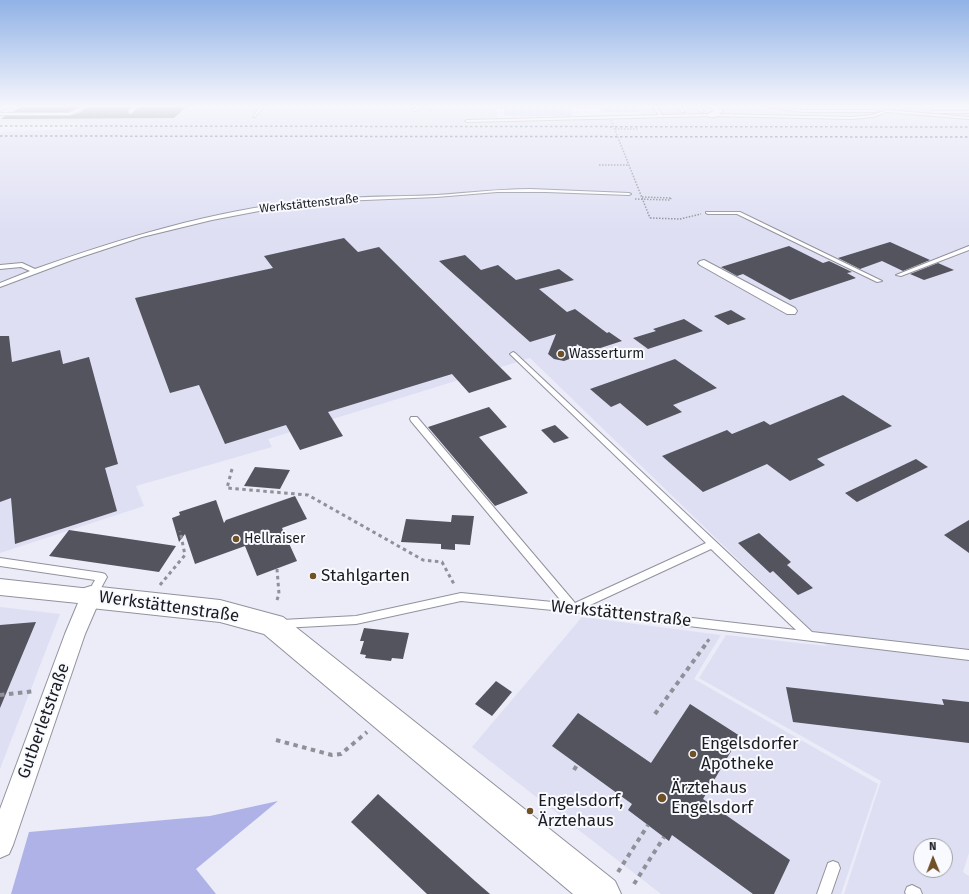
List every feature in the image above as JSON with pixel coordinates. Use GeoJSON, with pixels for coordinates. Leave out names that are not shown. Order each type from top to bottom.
{"type":"FeatureCollection","features":[{"type":"Feature","properties":{"kind":"street"},"geometry":{"type":"LineString","coordinates":[[704,263],[791,311]]}},
{"type":"Feature","properties":{"kind":"street"},"geometry":{"type":"LineString","coordinates":[[0,587],[91,597]]}},
{"type":"Feature","properties":{"kind":"street","name":"Werkstättenstraße"},"geometry":{"type":"LineString","coordinates":[[91,597],[220,611],[275,612],[618,883]]}},
{"type":"Feature","properties":{"kind":"street","name":"Gutberletstraße"},"geometry":{"type":"LineString","coordinates":[[0,845],[75,634],[91,597]]}},
{"type":"Feature","properties":{"kind":"lane","name":"Werkstättenstraße"},"geometry":{"type":"LineString","coordinates":[[0,285],[34,271],[108,245],[166,229],[229,215],[286,205],[371,198],[495,191],[566,191],[629,194]]}},
{"type":"Feature","properties":{"kind":"lane"},"geometry":{"type":"LineString","coordinates":[[708,213],[738,213],[880,281]]}},
{"type":"Feature","properties":{"kind":"lane"},"geometry":{"type":"LineString","coordinates":[[899,275],[969,248]]}},
{"type":"Feature","properties":{"kind":"lane"},"geometry":{"type":"LineString","coordinates":[[0,267],[22,265],[34,271]]}},
{"type":"Feature","properties":{"kind":"lane"},"geometry":{"type":"LineString","coordinates":[[513,354],[808,635]]}},
{"type":"Feature","properties":{"kind":"lane"},"geometry":{"type":"LineString","coordinates":[[414,419],[573,608],[713,544]]}},
{"type":"Feature","properties":{"kind":"lane","name":"Werkstättenstraße"},"geometry":{"type":"LineString","coordinates":[[0,562],[102,577],[91,597]]}},
{"type":"Feature","properties":{"kind":"lane","name":"Werkstättenstraße"},"geometry":{"type":"LineString","coordinates":[[275,612],[356,620],[461,597],[573,608],[969,654]]}},
{"type":"Feature","properties":{"kind":"lane"},"geometry":{"type":"LineString","coordinates":[[824,894],[833,868]]}},
{"type":"Feature","properties":{"kind":"path"},"geometry":{"type":"LineString","coordinates":[[622,147],[650,218],[680,219],[708,213]]}},
{"type":"Feature","properties":{"kind":"path"},"geometry":{"type":"LineString","coordinates":[[599,165],[629,165]]}},
{"type":"Feature","properties":{"kind":"path"},"geometry":{"type":"LineString","coordinates":[[629,194],[636,200],[670,200],[671,198],[642,197]]}},
{"type":"Feature","properties":{"kind":"path"},"geometry":{"type":"LineString","coordinates":[[232,470],[227,488],[308,495],[423,560],[442,562],[461,597]]}},
{"type":"Feature","properties":{"kind":"path"},"geometry":{"type":"LineString","coordinates":[[160,585],[184,556],[180,531]]}},
{"type":"Feature","properties":{"kind":"path"},"geometry":{"type":"LineString","coordinates":[[275,612],[279,594],[277,569]]}},
{"type":"Feature","properties":{"kind":"path"},"geometry":{"type":"LineString","coordinates":[[655,714],[712,636],[713,624]]}},
{"type":"Feature","properties":{"kind":"path"},"geometry":{"type":"LineString","coordinates":[[0,695],[36,691]]}},
{"type":"Feature","properties":{"kind":"path"},"geometry":{"type":"LineString","coordinates":[[276,740],[332,755],[341,754],[367,732]]}},
{"type":"Feature","properties":{"kind":"path"},"geometry":{"type":"LineString","coordinates":[[574,770],[577,765]]}},
{"type":"Feature","properties":{"kind":"path"},"geometry":{"type":"LineString","coordinates":[[618,883],[648,825]]}},
{"type":"Feature","properties":{"kind":"path"},"geometry":{"type":"LineString","coordinates":[[618,883],[664,837]]}},
{"type":"Feature","properties":{"kind":"shaded area"},"geometry":{"type":"Polygon","coordinates":[[[0,147],[969,147],[969,853],[963,872],[969,876],[969,894],[844,894],[881,781],[699,678],[726,635],[827,646],[530,358],[268,439],[272,447],[136,486],[144,506],[0,553],[0,147]]]}},
{"type":"Feature","properties":{"kind":"shaded area"},"geometry":{"type":"Polygon","coordinates":[[[0,607],[60,614],[0,769],[0,607]]]}},
{"type":"Feature","properties":{"kind":"shaded area"},"geometry":{"type":"Polygon","coordinates":[[[582,617],[721,635],[694,679],[878,784],[841,894],[661,894],[472,747],[582,617]]]}},
{"type":"Feature","properties":{"kind":"shaded area"},"geometry":{"type":"Polygon","coordinates":[[[278,801],[196,869],[216,894],[11,894],[29,832],[210,816],[278,801]]]}},
{"type":"Feature","properties":{"kind":"building"},"geometry":{"type":"Polygon","coordinates":[[[344,238],[358,252],[379,247],[512,379],[469,393],[452,374],[328,412],[343,436],[300,450],[286,425],[225,444],[199,385],[170,393],[135,298],[273,268],[264,256],[344,238]]]}},
{"type":"Feature","properties":{"kind":"building"},"geometry":{"type":"Polygon","coordinates":[[[890,242],[930,260],[903,271],[882,261],[860,269],[838,258],[890,242]]]}},
{"type":"Feature","properties":{"kind":"building"},"geometry":{"type":"Polygon","coordinates":[[[789,246],[823,263],[829,261],[852,272],[847,273],[856,278],[790,300],[743,274],[737,276],[721,267],[789,246]]]}},
{"type":"Feature","properties":{"kind":"building"},"geometry":{"type":"Polygon","coordinates":[[[465,255],[481,270],[498,265],[516,280],[559,269],[574,280],[539,289],[567,312],[575,309],[607,333],[609,332],[622,341],[588,352],[577,344],[572,358],[564,361],[554,359],[548,354],[556,334],[530,342],[439,261],[465,255]]]}},
{"type":"Feature","properties":{"kind":"building"},"geometry":{"type":"Polygon","coordinates":[[[938,263],[954,270],[924,280],[910,274],[938,263]]]}},
{"type":"Feature","properties":{"kind":"building"},"geometry":{"type":"Polygon","coordinates":[[[731,310],[746,319],[728,325],[714,316],[731,310]]]}},
{"type":"Feature","properties":{"kind":"building"},"geometry":{"type":"Polygon","coordinates":[[[684,319],[703,331],[648,349],[633,338],[656,331],[653,329],[684,319]]]}},
{"type":"Feature","properties":{"kind":"building"},"geometry":{"type":"Polygon","coordinates":[[[0,336],[9,336],[12,362],[60,350],[63,364],[89,357],[118,464],[105,468],[117,511],[15,544],[11,498],[0,502],[0,336]]]}},
{"type":"Feature","properties":{"kind":"building"},"geometry":{"type":"Polygon","coordinates":[[[675,359],[717,388],[673,405],[682,412],[647,426],[620,403],[611,407],[590,389],[675,359]]]}},
{"type":"Feature","properties":{"kind":"building"},"geometry":{"type":"Polygon","coordinates":[[[843,395],[892,426],[817,459],[825,465],[790,481],[767,464],[703,492],[662,456],[727,430],[732,434],[764,421],[770,425],[843,395]]]}},
{"type":"Feature","properties":{"kind":"building"},"geometry":{"type":"Polygon","coordinates":[[[489,407],[507,427],[479,437],[528,493],[495,506],[428,427],[489,407]]]}},
{"type":"Feature","properties":{"kind":"building"},"geometry":{"type":"Polygon","coordinates":[[[555,425],[569,438],[554,443],[541,430],[555,425]]]}},
{"type":"Feature","properties":{"kind":"building"},"geometry":{"type":"Polygon","coordinates":[[[916,459],[928,467],[857,502],[845,493],[916,459]]]}},
{"type":"Feature","properties":{"kind":"building"},"geometry":{"type":"Polygon","coordinates":[[[255,467],[290,470],[280,489],[244,486],[255,467]]]}},
{"type":"Feature","properties":{"kind":"building","name":"Hellraiser"},"geometry":{"type":"Polygon","coordinates":[[[295,496],[307,519],[282,528],[297,561],[257,576],[245,546],[195,564],[185,534],[179,542],[172,518],[180,515],[179,512],[216,500],[224,523],[226,520],[295,496]]]}},
{"type":"Feature","properties":{"kind":"building"},"geometry":{"type":"Polygon","coordinates":[[[452,515],[474,516],[470,545],[455,544],[455,550],[441,549],[441,544],[401,542],[406,519],[451,522],[452,515]]]}},
{"type":"Feature","properties":{"kind":"building"},"geometry":{"type":"Polygon","coordinates":[[[969,520],[969,553],[944,535],[969,520]]]}},
{"type":"Feature","properties":{"kind":"building"},"geometry":{"type":"Polygon","coordinates":[[[69,530],[176,546],[159,572],[49,556],[69,530]]]}},
{"type":"Feature","properties":{"kind":"building"},"geometry":{"type":"Polygon","coordinates":[[[759,533],[791,562],[787,565],[813,588],[798,595],[773,571],[770,573],[738,543],[759,533]]]}},
{"type":"Feature","properties":{"kind":"building"},"geometry":{"type":"Polygon","coordinates":[[[36,622],[0,708],[0,625],[36,622]]]}},
{"type":"Feature","properties":{"kind":"building"},"geometry":{"type":"Polygon","coordinates":[[[364,628],[409,633],[403,659],[392,658],[391,661],[365,658],[366,655],[360,654],[364,641],[360,641],[364,628]]]}},
{"type":"Feature","properties":{"kind":"building"},"geometry":{"type":"Polygon","coordinates":[[[496,681],[512,692],[492,716],[475,704],[496,681]]]}},
{"type":"Feature","properties":{"kind":"building"},"geometry":{"type":"Polygon","coordinates":[[[786,687],[944,705],[942,699],[969,702],[969,743],[793,722],[786,687]]]}},
{"type":"Feature","properties":{"kind":"building","name":"Ärztehaus Engelsdorf"},"geometry":{"type":"Polygon","coordinates":[[[690,704],[740,736],[703,799],[790,860],[774,894],[753,894],[672,835],[669,841],[628,810],[632,804],[552,746],[578,713],[651,763],[690,704]]]}},
{"type":"Feature","properties":{"kind":"building"},"geometry":{"type":"Polygon","coordinates":[[[378,794],[490,894],[427,894],[351,822],[378,794]]]}},
{"type":"Feature","properties":{"kind":"place","name":"Wasserturm"},"geometry":{"type":"Point","coordinates":[561,354]}},
{"type":"Feature","properties":{"kind":"place","name":"Hellraiser"},"geometry":{"type":"Point","coordinates":[236,539]}},
{"type":"Feature","properties":{"kind":"place","name":"Stahlgarten"},"geometry":{"type":"Point","coordinates":[313,576]}},
{"type":"Feature","properties":{"kind":"place","name":"Engelsdorfer Apotheke"},"geometry":{"type":"Point","coordinates":[693,754]}},
{"type":"Feature","properties":{"kind":"place","name":"Ärztehaus Engelsdorf"},"geometry":{"type":"Point","coordinates":[662,798]}},
{"type":"Feature","properties":{"kind":"place","name":"Engelsdorf, Ärztehaus"},"geometry":{"type":"Point","coordinates":[530,811]}}]}
